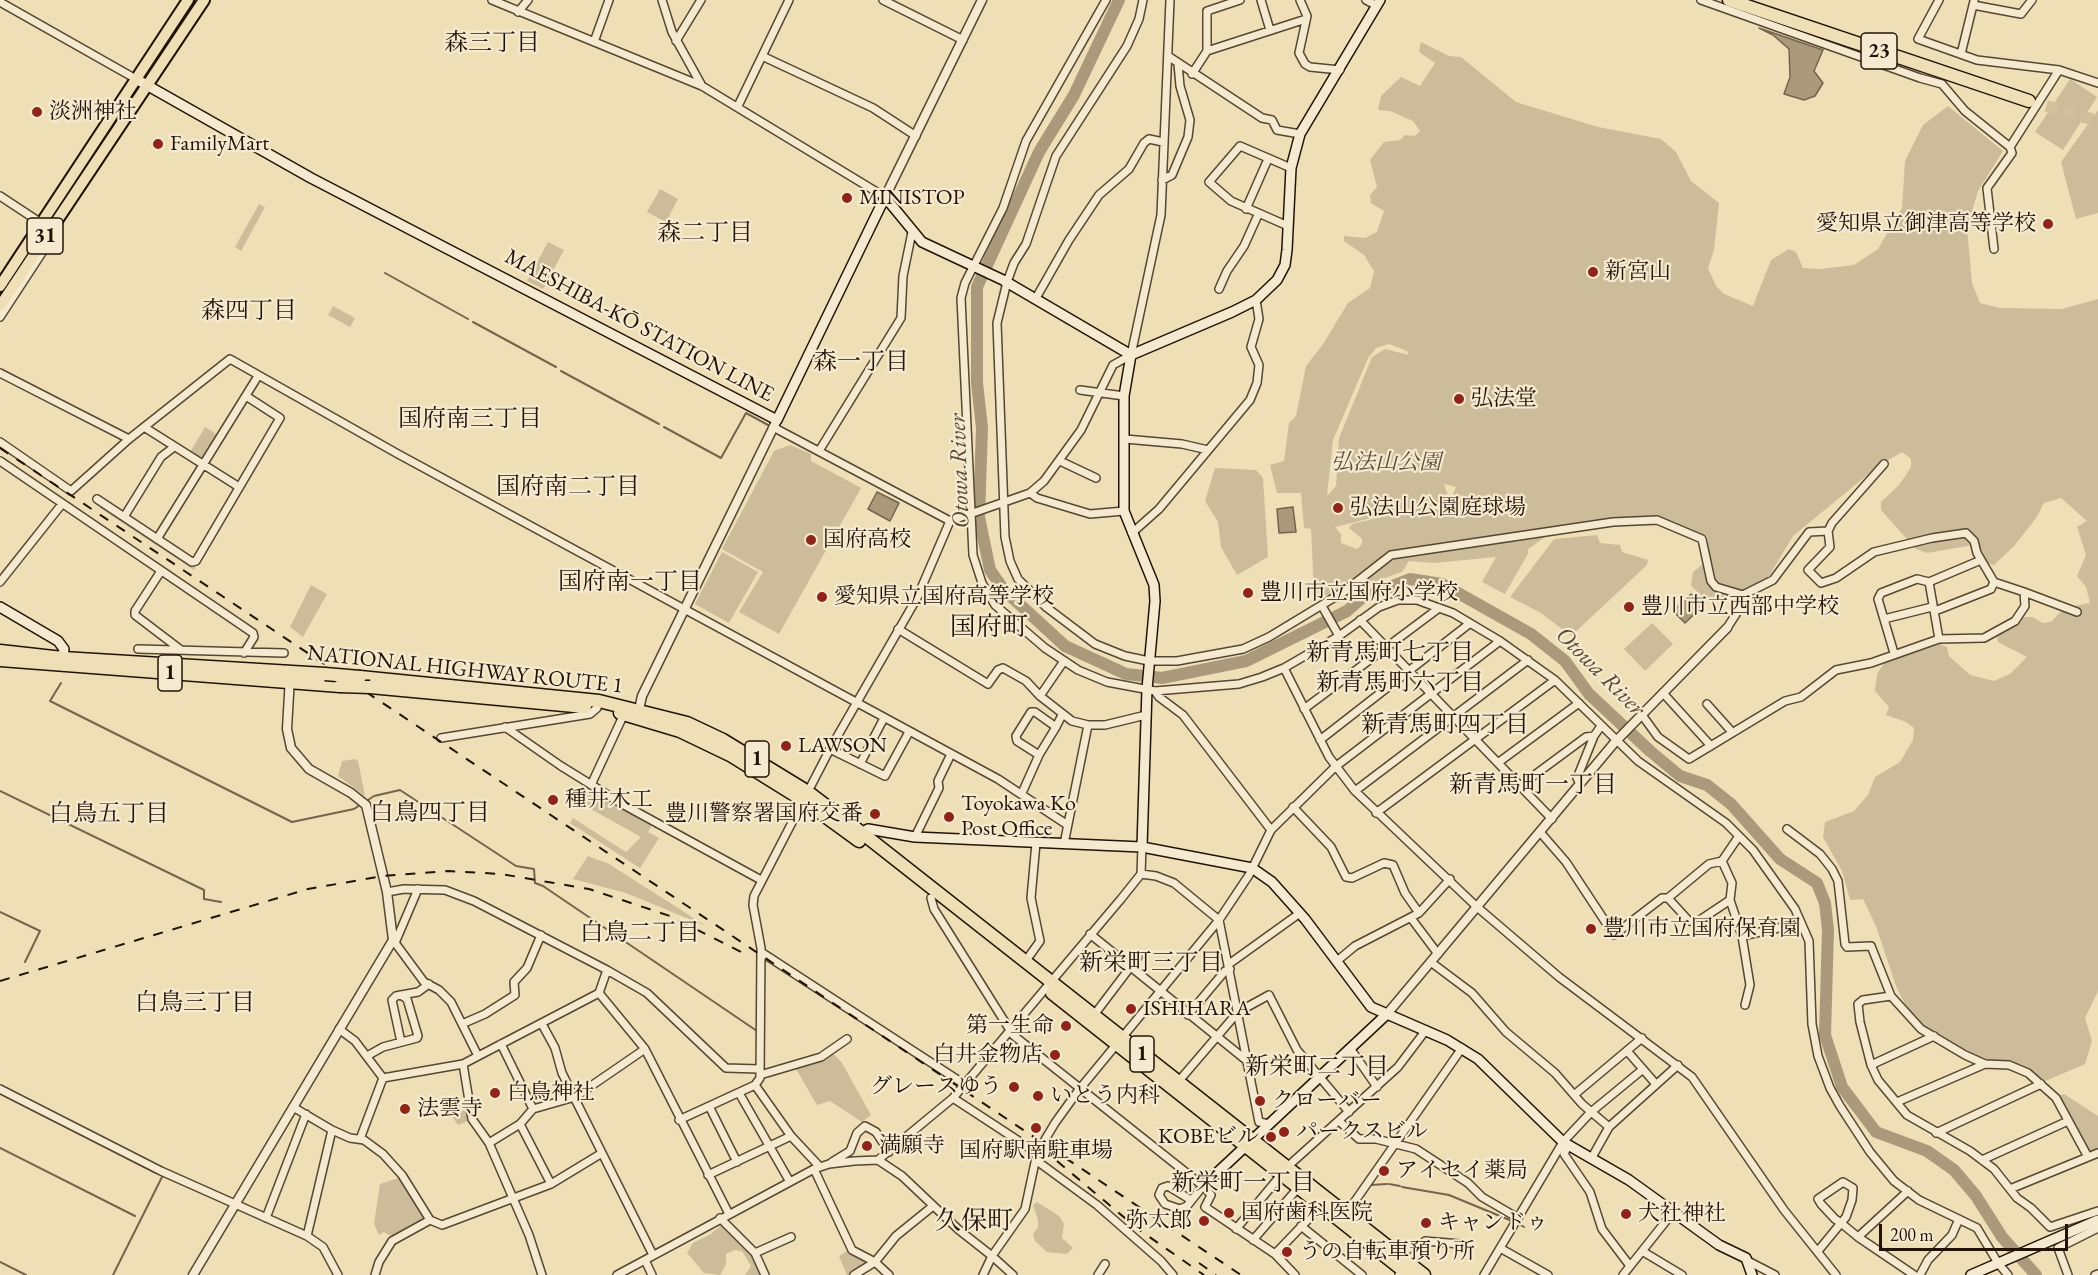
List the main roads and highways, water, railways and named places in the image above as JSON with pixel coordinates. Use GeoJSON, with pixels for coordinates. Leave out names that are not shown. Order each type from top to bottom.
{"type":"FeatureCollection","features":[{"type":"Feature","properties":{"kind":"highway","name":"23"},"geometry":{"type":"LineString","coordinates":[[1729,0],[2030,99],[1740,0]]}},
{"type":"Feature","properties":{"kind":"highway","name":"NATIONAL HIGHWAY ROUTE 1"},"geometry":{"type":"LineString","coordinates":[[0,651],[62,662]]}},
{"type":"Feature","properties":{"kind":"highway","name":"NATIONAL HIGHWAY ROUTE 1"},"geometry":{"type":"LineString","coordinates":[[0,660],[62,662],[290,678],[340,686],[597,708],[624,714],[638,714]]}},
{"type":"Feature","properties":{"kind":"highway","name":"NATIONAL HIGHWAY ROUTE 1"},"geometry":{"type":"LineString","coordinates":[[290,678],[325,674],[360,676],[572,697],[638,714],[701,740],[806,797],[859,836],[1025,962],[1048,985],[1094,1016],[1120,1042],[1178,1082],[1248,1144]]}},
{"type":"Feature","properties":{"kind":"highway","name":"NATIONAL HIGHWAY ROUTE 1"},"geometry":{"type":"LineString","coordinates":[[859,836],[931,898],[1048,985],[1248,1144],[1346,1214],[1405,1271]]}},
{"type":"Feature","properties":{"kind":"highway","name":"NATIONAL HIGHWAY ROUTE 1"},"geometry":{"type":"LineString","coordinates":[[1284,1171],[1298,1188],[1405,1271],[1424,1275]]}},
{"type":"Feature","properties":{"kind":"main road","name":"31"},"geometry":{"type":"LineString","coordinates":[[0,286],[43,224],[188,0]]}},
{"type":"Feature","properties":{"kind":"main road","name":"31"},"geometry":{"type":"LineString","coordinates":[[0,295],[22,264],[43,224],[92,168],[204,0]]}},
{"type":"Feature","properties":{"kind":"main road"},"geometry":{"type":"LineString","coordinates":[[1142,847],[1146,715],[1151,690],[1149,663],[1154,622],[1154,585],[1124,511],[1122,476],[1125,396],[1131,355],[1256,300],[1278,280],[1285,265],[1291,168],[1300,134],[1379,3]]}},
{"type":"Feature","properties":{"kind":"main road","name":"MAESHIBA-KŌ STATION LINE"},"geometry":{"type":"LineString","coordinates":[[136,79],[311,178],[775,424],[885,197],[922,242],[1005,281],[1131,355]]}},
{"type":"Feature","properties":{"kind":"main road","name":"31"},"geometry":{"type":"LineString","coordinates":[[0,306],[43,224]]}},
{"type":"Feature","properties":{"kind":"main road"},"geometry":{"type":"LineString","coordinates":[[0,607],[58,641],[64,649],[62,662]]}},
{"type":"Feature","properties":{"kind":"main road"},"geometry":{"type":"LineString","coordinates":[[859,836],[868,829],[915,837],[1142,847],[1252,868],[1272,882],[1300,913],[1371,1007],[1462,1048],[1492,1071],[1536,1118],[1563,1142],[1629,1180],[1719,1245],[1748,1261],[1752,1275]]}},
{"type":"Feature","properties":{"kind":"main road"},"geometry":{"type":"LineString","coordinates":[[1203,1186],[1387,1014]]}},
{"type":"Feature","properties":{"kind":"main road"},"geometry":{"type":"LineString","coordinates":[[1971,1275],[2098,1220]]}},
{"type":"Feature","properties":{"kind":"waterway","name":"Otowa River"},"geometry":{"type":"LineString","coordinates":[[1119,0],[1074,95],[1039,152],[977,287],[977,383],[982,428],[979,517],[990,570],[1004,590],[1065,646],[1126,674],[1162,678],[1246,661],[1347,611],[1362,598],[1410,579],[1442,584],[1531,634],[1565,661],[1589,694],[1650,751],[1680,776],[1707,785],[1731,804],[1780,859],[1817,883],[1825,903],[1828,930],[1825,1035],[1842,1087],[1876,1132],[1927,1151],[1954,1170],[1976,1196],[2002,1237],[2036,1275]]}},
{"type":"Feature","properties":{"kind":"waterway"},"geometry":{"type":"LineString","coordinates":[[385,273],[468,319]]}},
{"type":"Feature","properties":{"kind":"waterway"},"geometry":{"type":"LineString","coordinates":[[473,322],[556,367]]}},
{"type":"Feature","properties":{"kind":"waterway"},"geometry":{"type":"LineString","coordinates":[[561,371],[659,424]]}},
{"type":"Feature","properties":{"kind":"waterway"},"geometry":{"type":"LineString","coordinates":[[664,427],[721,458],[746,413],[768,425]]}},
{"type":"Feature","properties":{"kind":"waterway"},"geometry":{"type":"LineString","coordinates":[[61,683],[50,701],[292,822],[354,809],[360,805]]}},
{"type":"Feature","properties":{"kind":"waterway"},"geometry":{"type":"LineString","coordinates":[[365,802],[374,796],[400,790],[516,866],[534,869],[535,883],[543,886],[757,1031]]}},
{"type":"Feature","properties":{"kind":"waterway"},"geometry":{"type":"LineString","coordinates":[[0,791],[204,890],[204,899],[221,902]]}},
{"type":"Feature","properties":{"kind":"waterway"},"geometry":{"type":"LineString","coordinates":[[0,912],[40,931],[25,962]]}},
{"type":"Feature","properties":{"kind":"waterway"},"geometry":{"type":"LineString","coordinates":[[0,1094],[156,1173]]}},
{"type":"Feature","properties":{"kind":"waterway"},"geometry":{"type":"LineString","coordinates":[[0,1148],[135,1216]]}},
{"type":"Feature","properties":{"kind":"waterway"},"geometry":{"type":"LineString","coordinates":[[113,1275],[162,1177]]}},
{"type":"Feature","properties":{"kind":"waterway"},"geometry":{"type":"LineString","coordinates":[[1370,1185],[1387,1184]]}},
{"type":"Feature","properties":{"kind":"waterway"},"geometry":{"type":"LineString","coordinates":[[1389,1184],[1400,1186]]}},
{"type":"Feature","properties":{"kind":"waterway"},"geometry":{"type":"LineString","coordinates":[[1402,1187],[1449,1195],[1512,1221]]}},
{"type":"Feature","properties":{"kind":"waterway"},"geometry":{"type":"LineString","coordinates":[[1519,1224],[1524,1227]]}},
{"type":"Feature","properties":{"kind":"waterway"},"geometry":{"type":"LineString","coordinates":[[0,1262],[26,1275]]}},
{"type":"Feature","properties":{"kind":"tunnel"},"geometry":{"type":"LineString","coordinates":[[2029,101],[2098,121]]}},
{"type":"Feature","properties":{"kind":"railway"},"geometry":{"type":"LineString","coordinates":[[0,448],[1241,1275]]}},
{"type":"Feature","properties":{"kind":"railway"},"geometry":{"type":"LineString","coordinates":[[0,981],[308,889],[383,876],[448,871],[501,874],[589,889],[670,916],[747,955]]}},
{"type":"Feature","properties":{"kind":"railway"},"geometry":{"type":"LineString","coordinates":[[1057,1161],[1138,1229],[1204,1275]]}},
{"type":"Feature","properties":{"kind":"railway"},"geometry":{"type":"LineString","coordinates":[[1199,1263],[1216,1275]]}},
{"type":"Feature","properties":{"kind":"place","name":"淡洲神社"},"geometry":{"type":"Point","coordinates":[37,112]}},
{"type":"Feature","properties":{"kind":"place","name":"FamilyMart"},"geometry":{"type":"Point","coordinates":[158,144]}},
{"type":"Feature","properties":{"kind":"place","name":"MINISTOP"},"geometry":{"type":"Point","coordinates":[847,198]}},
{"type":"Feature","properties":{"kind":"place","name":"愛知県立御津高等学校"},"geometry":{"type":"Point","coordinates":[2048,224]}},
{"type":"Feature","properties":{"kind":"place","name":"新宮山"},"geometry":{"type":"Point","coordinates":[1593,272]}},
{"type":"Feature","properties":{"kind":"place","name":"弘法堂"},"geometry":{"type":"Point","coordinates":[1459,399]}},
{"type":"Feature","properties":{"kind":"place","name":"弘法山公園庭球場"},"geometry":{"type":"Point","coordinates":[1338,508]}},
{"type":"Feature","properties":{"kind":"place","name":"国府高校"},"geometry":{"type":"Point","coordinates":[811,540]}},
{"type":"Feature","properties":{"kind":"place","name":"豊川市立国府小学校"},"geometry":{"type":"Point","coordinates":[1248,593]}},
{"type":"Feature","properties":{"kind":"place","name":"愛知県立国府高等学校"},"geometry":{"type":"Point","coordinates":[822,597]}},
{"type":"Feature","properties":{"kind":"place","name":"豊川市立西部中学校"},"geometry":{"type":"Point","coordinates":[1629,607]}},
{"type":"Feature","properties":{"kind":"place","name":"LAWSON"},"geometry":{"type":"Point","coordinates":[786,746]}},
{"type":"Feature","properties":{"kind":"place","name":"種井木工"},"geometry":{"type":"Point","coordinates":[553,800]}},
{"type":"Feature","properties":{"kind":"place","name":"豊川警察署国府交番"},"geometry":{"type":"Point","coordinates":[875,814]}},
{"type":"Feature","properties":{"kind":"place","name":"Toyokawa Ko Post Office"},"geometry":{"type":"Point","coordinates":[949,817]}},
{"type":"Feature","properties":{"kind":"place","name":"豊川市立国府保育園"},"geometry":{"type":"Point","coordinates":[1591,929]}},
{"type":"Feature","properties":{"kind":"place","name":"ISHIHARA"},"geometry":{"type":"Point","coordinates":[1131,1009]}},
{"type":"Feature","properties":{"kind":"place","name":"第一生命"},"geometry":{"type":"Point","coordinates":[1066,1026]}},
{"type":"Feature","properties":{"kind":"place","name":"白井金物店"},"geometry":{"type":"Point","coordinates":[1055,1055]}},
{"type":"Feature","properties":{"kind":"place","name":"グレースゆう"},"geometry":{"type":"Point","coordinates":[1014,1087]}},
{"type":"Feature","properties":{"kind":"place","name":"白鳥神社"},"geometry":{"type":"Point","coordinates":[495,1093]}},
{"type":"Feature","properties":{"kind":"place","name":"いとう内科"},"geometry":{"type":"Point","coordinates":[1038,1096]}},
{"type":"Feature","properties":{"kind":"place","name":"クローバー"},"geometry":{"type":"Point","coordinates":[1260,1101]}},
{"type":"Feature","properties":{"kind":"place","name":"法雲寺"},"geometry":{"type":"Point","coordinates":[405,1109]}},
{"type":"Feature","properties":{"kind":"place","name":"国府駅南駐車場"},"geometry":{"type":"Point","coordinates":[1036,1128]}},
{"type":"Feature","properties":{"kind":"place","name":"パークスビル"},"geometry":{"type":"Point","coordinates":[1284,1132]}},
{"type":"Feature","properties":{"kind":"place","name":"KOBEビル"},"geometry":{"type":"Point","coordinates":[1271,1137]}},
{"type":"Feature","properties":{"kind":"place","name":"満願寺"},"geometry":{"type":"Point","coordinates":[867,1146]}},
{"type":"Feature","properties":{"kind":"place","name":"アイセイ薬局"},"geometry":{"type":"Point","coordinates":[1384,1171]}},
{"type":"Feature","properties":{"kind":"place","name":"国府歯科医院"},"geometry":{"type":"Point","coordinates":[1229,1213]}},
{"type":"Feature","properties":{"kind":"place","name":"大社神社"},"geometry":{"type":"Point","coordinates":[1626,1214]}},
{"type":"Feature","properties":{"kind":"place","name":"弥太郎"},"geometry":{"type":"Point","coordinates":[1204,1221]}},
{"type":"Feature","properties":{"kind":"place","name":"キャンドゥ"},"geometry":{"type":"Point","coordinates":[1426,1223]}},
{"type":"Feature","properties":{"kind":"place","name":"うの自転車預り所"},"geometry":{"type":"Point","coordinates":[1287,1252]}},
{"type":"Feature","properties":{"kind":"district","name":"森三丁目"},"geometry":{"type":"Point","coordinates":[492,43]}},
{"type":"Feature","properties":{"kind":"district","name":"森二丁目"},"geometry":{"type":"Point","coordinates":[705,233]}},
{"type":"Feature","properties":{"kind":"district","name":"森四丁目"},"geometry":{"type":"Point","coordinates":[249,311]}},
{"type":"Feature","properties":{"kind":"district","name":"森一丁目"},"geometry":{"type":"Point","coordinates":[861,362]}},
{"type":"Feature","properties":{"kind":"district","name":"国府南三丁目"},"geometry":{"type":"Point","coordinates":[470,419]}},
{"type":"Feature","properties":{"kind":"district","name":"国府南二丁目"},"geometry":{"type":"Point","coordinates":[568,487]}},
{"type":"Feature","properties":{"kind":"district","name":"国府南一丁目"},"geometry":{"type":"Point","coordinates":[630,582]}},
{"type":"Feature","properties":{"kind":"district","name":"国府町"},"geometry":{"type":"Point","coordinates":[989,628]}},
{"type":"Feature","properties":{"kind":"district","name":"新青馬町七丁目"},"geometry":{"type":"Point","coordinates":[1390,653]}},
{"type":"Feature","properties":{"kind":"district","name":"新青馬町六丁目"},"geometry":{"type":"Point","coordinates":[1400,683]}},
{"type":"Feature","properties":{"kind":"district","name":"新青馬町四丁目"},"geometry":{"type":"Point","coordinates":[1445,725]}},
{"type":"Feature","properties":{"kind":"district","name":"新青馬町一丁目"},"geometry":{"type":"Point","coordinates":[1533,785]}},
{"type":"Feature","properties":{"kind":"district","name":"白鳥四丁目"},"geometry":{"type":"Point","coordinates":[430,813]}},
{"type":"Feature","properties":{"kind":"district","name":"白鳥五丁目"},"geometry":{"type":"Point","coordinates":[109,814]}},
{"type":"Feature","properties":{"kind":"district","name":"白鳥二丁目"},"geometry":{"type":"Point","coordinates":[640,933]}},
{"type":"Feature","properties":{"kind":"district","name":"新栄町三丁目"},"geometry":{"type":"Point","coordinates":[1151,963]}},
{"type":"Feature","properties":{"kind":"district","name":"白鳥三丁目"},"geometry":{"type":"Point","coordinates":[195,1003]}},
{"type":"Feature","properties":{"kind":"district","name":"新栄町二丁目"},"geometry":{"type":"Point","coordinates":[1317,1067]}},
{"type":"Feature","properties":{"kind":"district","name":"新栄町一丁目"},"geometry":{"type":"Point","coordinates":[1243,1183]}},
{"type":"Feature","properties":{"kind":"district","name":"久保町"},"geometry":{"type":"Point","coordinates":[974,1222]}},
{"type":"Feature","properties":{"kind":"park label","name":"弘法山公園"},"geometry":{"type":"Point","coordinates":[1386,463]}}]}
